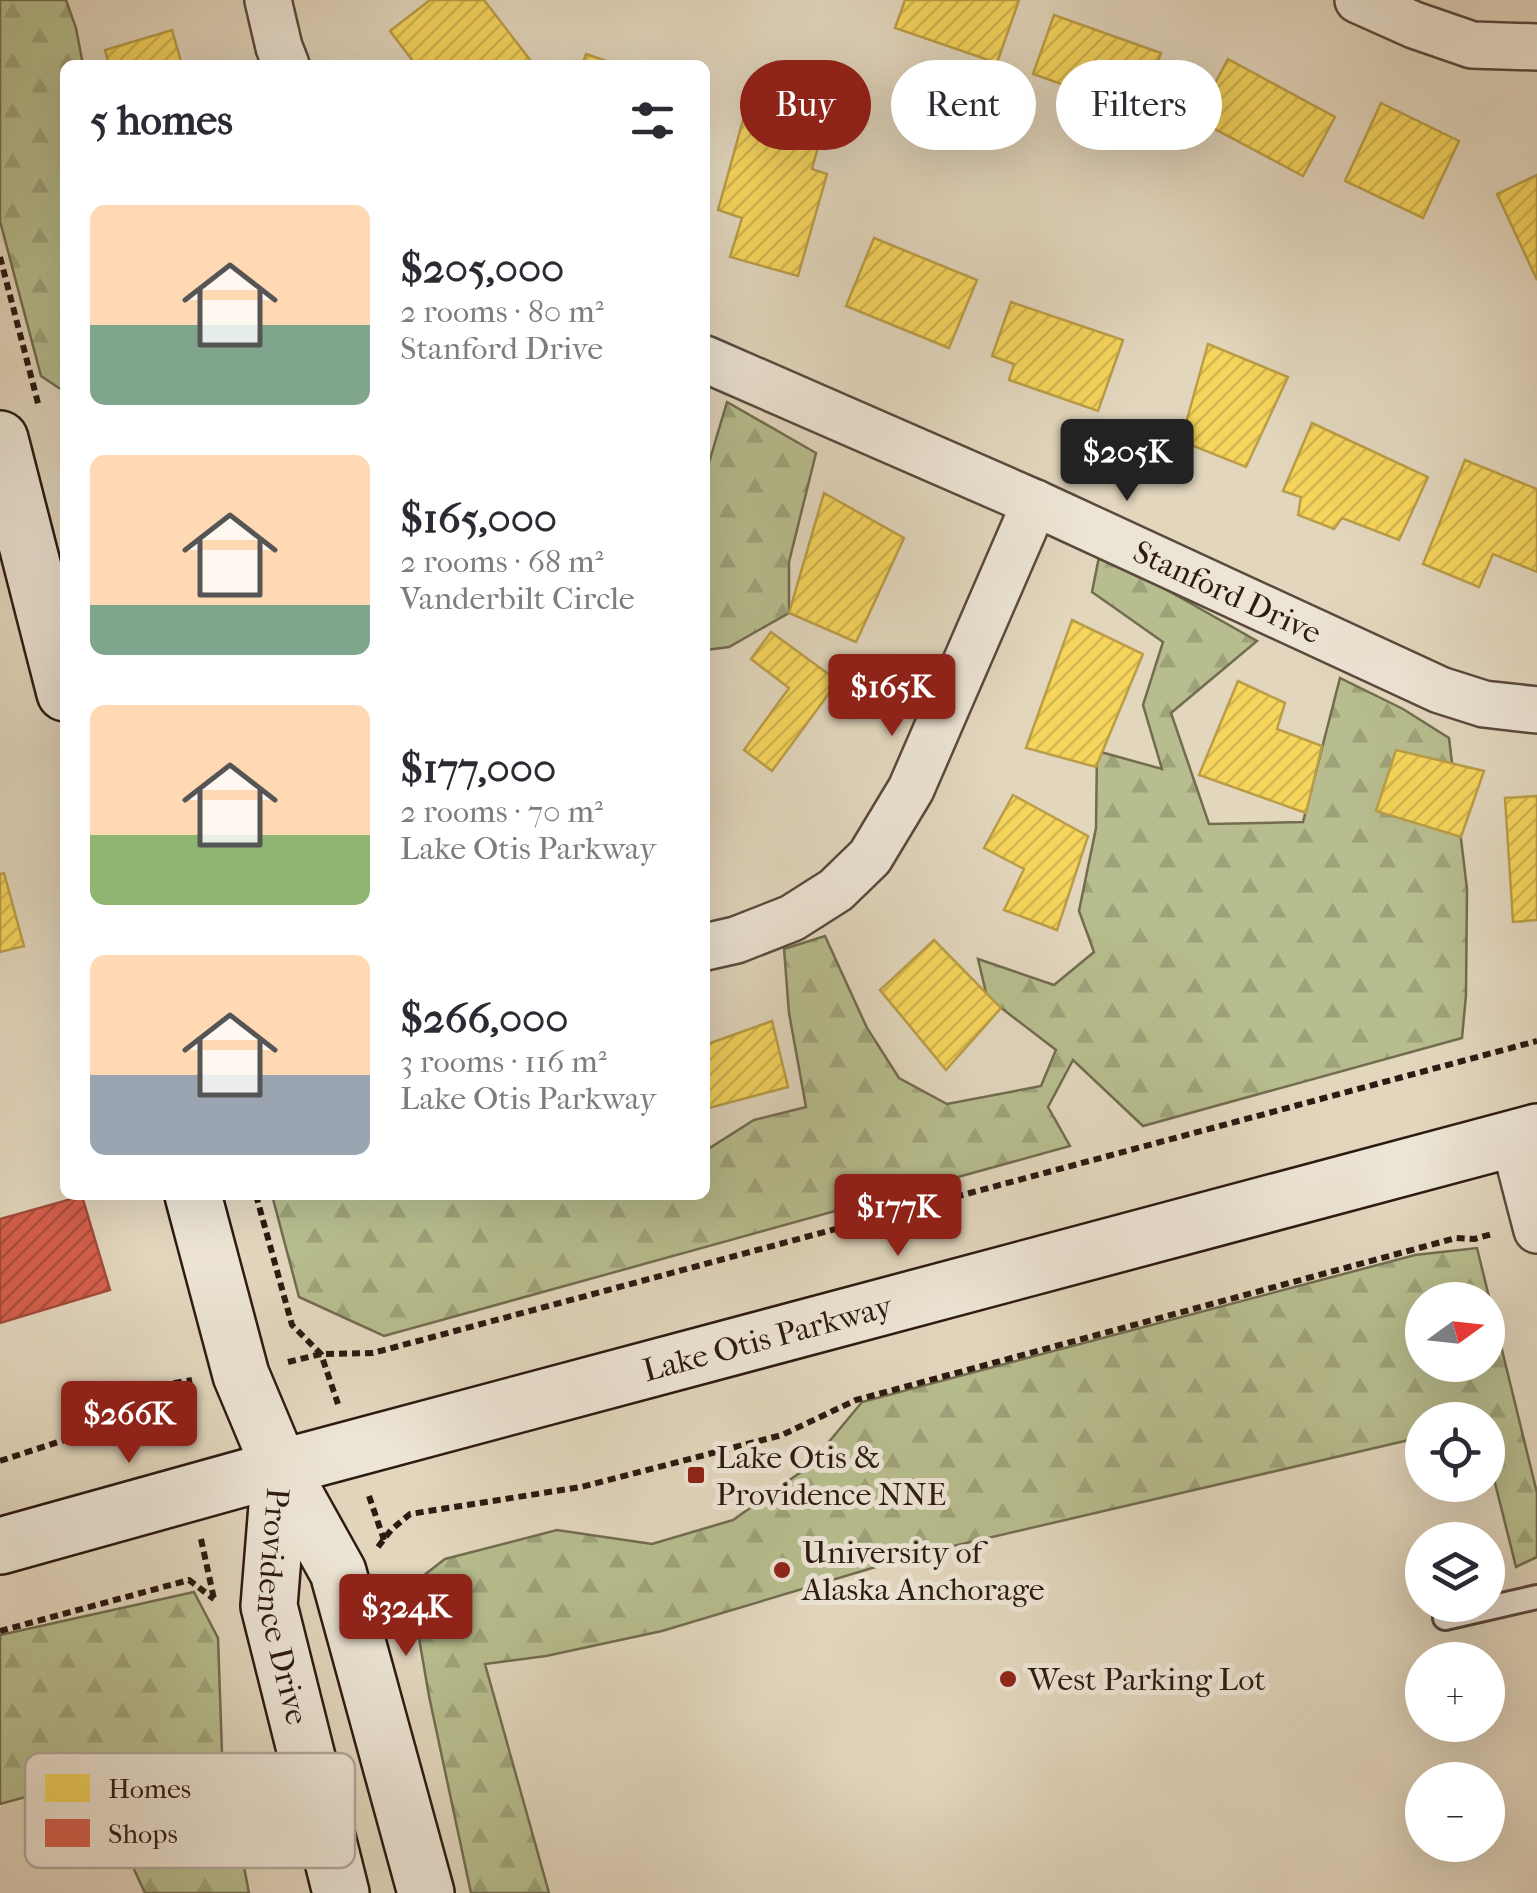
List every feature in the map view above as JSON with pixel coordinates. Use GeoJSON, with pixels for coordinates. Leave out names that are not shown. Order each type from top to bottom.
{"type":"FeatureCollection","features":[{"type":"Feature","properties":{"kind":"main road"},"geometry":{"type":"LineString","coordinates":[[20,424],[60,664]]}},
{"type":"Feature","properties":{"kind":"main road","name":"Lake Otis Parkway"},"geometry":{"type":"LineString","coordinates":[[0,1546],[1525,1135]]}},
{"type":"Feature","properties":{"kind":"main road"},"geometry":{"type":"LineString","coordinates":[[194,1200],[241,1374],[280,1468]]}},
{"type":"Feature","properties":{"kind":"main road","name":"Providence Drive"},"geometry":{"type":"LineString","coordinates":[[280,1468],[269,1606],[306,1753]]}},
{"type":"Feature","properties":{"kind":"main road","name":"Providence Drive"},"geometry":{"type":"LineString","coordinates":[[280,1468],[338,1572],[426,1893]]}},
{"type":"Feature","properties":{"kind":"main road","name":"Providence Drive"},"geometry":{"type":"LineString","coordinates":[[336,1868],[342,1893]]}},
{"type":"Feature","properties":{"kind":"street"},"geometry":{"type":"LineString","coordinates":[[268,0],[284,60]]}},
{"type":"Feature","properties":{"kind":"street"},"geometry":{"type":"LineString","coordinates":[[1358,0],[1472,45],[1537,47]]}},
{"type":"Feature","properties":{"kind":"street","name":"Stanford Drive"},"geometry":{"type":"LineString","coordinates":[[710,361],[1035,502],[1440,690],[1484,704],[1537,710]]}},
{"type":"Feature","properties":{"kind":"street"},"geometry":{"type":"LineString","coordinates":[[710,946],[792,918],[836,890],[870,857],[912,790],[1035,502]]}},
{"type":"Feature","properties":{"kind":"street"},"geometry":{"type":"LineString","coordinates":[[1525,1135],[1537,1230]]}},
{"type":"Feature","properties":{"kind":"lane"},"geometry":{"type":"LineString","coordinates":[[1505,1604],[1537,1597]]}},
{"type":"Feature","properties":{"kind":"path"},"geometry":{"type":"LineString","coordinates":[[0,257],[20,424]]}},
{"type":"Feature","properties":{"kind":"path"},"geometry":{"type":"LineString","coordinates":[[257,1200],[292,1326],[321,1354],[372,1353],[1537,1041]]}},
{"type":"Feature","properties":{"kind":"path"},"geometry":{"type":"LineString","coordinates":[[369,1559],[391,1530],[410,1514],[581,1487],[782,1435],[856,1400],[1456,1238],[1474,1239]]}},
{"type":"Feature","properties":{"kind":"path"},"geometry":{"type":"LineString","coordinates":[[0,1461],[150,1412],[167,1392]]}},
{"type":"Feature","properties":{"kind":"path"},"geometry":{"type":"LineString","coordinates":[[0,1632],[189,1580],[214,1600]]}},
{"type":"Feature","properties":{"kind":"green space"},"geometry":{"type":"Polygon","coordinates":[[[0,0],[66,0],[82,60],[60,60],[60,389],[41,376],[0,221],[0,0]]]}},
{"type":"Feature","properties":{"kind":"green space"},"geometry":{"type":"Polygon","coordinates":[[[727,402],[816,453],[789,562],[789,613],[729,647],[710,649],[710,459],[727,402]]]}},
{"type":"Feature","properties":{"kind":"green space"},"geometry":{"type":"Polygon","coordinates":[[[1100,552],[1257,641],[1171,713],[1209,824],[1303,822],[1340,678],[1403,709],[1449,738],[1467,889],[1462,1038],[1143,1126],[1073,1060],[1048,1107],[1070,1146],[384,1336],[299,1297],[273,1200],[710,1200],[710,1148],[754,1120],[806,1107],[789,1013],[784,949],[825,936],[867,1028],[899,1078],[947,1104],[1041,1086],[1056,1050],[987,997],[978,959],[1054,985],[1094,952],[1079,911],[1096,828],[1097,751],[1162,769],[1143,705],[1163,642],[1092,592],[1100,552]]]}},
{"type":"Feature","properties":{"kind":"green space"},"geometry":{"type":"Polygon","coordinates":[[[1477,1248],[1485,1282],[1405,1282],[1405,1382],[1505,1382],[1505,1362],[1537,1493],[1537,1557],[1516,1567],[1500,1502],[1505,1502],[1505,1402],[1405,1402],[1405,1441],[919,1554],[662,1631],[546,1656],[485,1664],[549,1893],[471,1893],[410,1586],[445,1559],[557,1530],[652,1544],[733,1520],[808,1467],[862,1402],[1415,1255],[1477,1248]]]}},
{"type":"Feature","properties":{"kind":"green space"},"geometry":{"type":"Polygon","coordinates":[[[194,1592],[218,1638],[222,1753],[25,1753],[25,1797],[0,1804],[0,1635],[194,1592]]]}},
{"type":"Feature","properties":{"kind":"green space"},"geometry":{"type":"Polygon","coordinates":[[[133,1868],[244,1868],[249,1893],[145,1893],[133,1868]]]}},
{"type":"Feature","properties":{"kind":"building: Homes"},"geometry":{"type":"Polygon","coordinates":[[[430,0],[484,0],[530,60],[412,60],[390,31],[430,0]]]}},
{"type":"Feature","properties":{"kind":"building: Homes"},"geometry":{"type":"Polygon","coordinates":[[[905,0],[1019,0],[998,60],[895,28],[905,0]]]}},
{"type":"Feature","properties":{"kind":"building: Homes"},"geometry":{"type":"Polygon","coordinates":[[[1054,15],[1161,53],[1159,60],[1056,60],[1056,82],[1036,75],[1054,15]]]}},
{"type":"Feature","properties":{"kind":"building: Homes"},"geometry":{"type":"Polygon","coordinates":[[[172,30],[181,60],[108,60],[105,50],[172,30]]]}},
{"type":"Feature","properties":{"kind":"building: Homes"},"geometry":{"type":"Polygon","coordinates":[[[1228,59],[1335,117],[1303,176],[1222,133],[1222,70],[1228,59]]]}},
{"type":"Feature","properties":{"kind":"building: Homes"},"geometry":{"type":"Polygon","coordinates":[[[1381,103],[1459,141],[1423,218],[1345,181],[1381,103]]]}},
{"type":"Feature","properties":{"kind":"building: Homes"},"geometry":{"type":"Polygon","coordinates":[[[740,131],[740,150],[817,150],[812,169],[827,174],[798,276],[730,257],[742,218],[718,210],[740,131]]]}},
{"type":"Feature","properties":{"kind":"building: Homes"},"geometry":{"type":"Polygon","coordinates":[[[1537,175],[1537,280],[1497,194],[1537,175]]]}},
{"type":"Feature","properties":{"kind":"building: Homes"},"geometry":{"type":"Polygon","coordinates":[[[874,238],[977,280],[949,348],[846,306],[874,238]]]}},
{"type":"Feature","properties":{"kind":"building: Homes"},"geometry":{"type":"Polygon","coordinates":[[[1011,302],[1123,340],[1098,411],[1009,380],[1014,364],[992,356],[1011,302]]]}},
{"type":"Feature","properties":{"kind":"building: Homes"},"geometry":{"type":"Polygon","coordinates":[[[1208,344],[1288,377],[1246,467],[1181,441],[1208,344]]]}},
{"type":"Feature","properties":{"kind":"building: Homes"},"geometry":{"type":"Polygon","coordinates":[[[1312,423],[1428,477],[1399,540],[1342,518],[1334,529],[1298,515],[1301,497],[1283,491],[1312,423]]]}},
{"type":"Feature","properties":{"kind":"building: Homes"},"geometry":{"type":"Polygon","coordinates":[[[1465,460],[1537,489],[1537,572],[1493,554],[1479,587],[1423,564],[1465,460]]]}},
{"type":"Feature","properties":{"kind":"building: Homes"},"geometry":{"type":"Polygon","coordinates":[[[824,493],[904,538],[856,642],[789,613],[824,493]]]}},
{"type":"Feature","properties":{"kind":"building: Homes"},"geometry":{"type":"Polygon","coordinates":[[[1072,620],[1143,654],[1096,767],[1026,748],[1072,620]]]}},
{"type":"Feature","properties":{"kind":"building: Homes"},"geometry":{"type":"Polygon","coordinates":[[[771,632],[838,681],[772,771],[744,750],[789,688],[751,659],[771,632]]]}},
{"type":"Feature","properties":{"kind":"building: Homes"},"geometry":{"type":"Polygon","coordinates":[[[1238,681],[1285,703],[1277,729],[1322,746],[1306,813],[1199,775],[1238,681]]]}},
{"type":"Feature","properties":{"kind":"building: Homes"},"geometry":{"type":"Polygon","coordinates":[[[1396,750],[1484,771],[1461,837],[1376,811],[1396,750]]]}},
{"type":"Feature","properties":{"kind":"building: Homes"},"geometry":{"type":"Polygon","coordinates":[[[1013,795],[1088,836],[1057,930],[1004,910],[1024,869],[984,848],[1013,795]]]}},
{"type":"Feature","properties":{"kind":"building: Homes"},"geometry":{"type":"Polygon","coordinates":[[[1537,796],[1537,920],[1513,922],[1505,798],[1537,796]]]}},
{"type":"Feature","properties":{"kind":"building: Homes"},"geometry":{"type":"Polygon","coordinates":[[[4,873],[24,946],[0,952],[0,874],[4,873]]]}},
{"type":"Feature","properties":{"kind":"building: Homes"},"geometry":{"type":"Polygon","coordinates":[[[934,940],[1001,1008],[946,1070],[880,990],[934,940]]]}},
{"type":"Feature","properties":{"kind":"building: Homes"},"geometry":{"type":"Polygon","coordinates":[[[772,1021],[788,1087],[710,1108],[710,1043],[772,1021]]]}},
{"type":"Feature","properties":{"kind":"building: Shops"},"geometry":{"type":"Polygon","coordinates":[[[68,1200],[83,1200],[110,1290],[0,1323],[0,1219],[68,1200]]]}},
{"type":"Feature","properties":{"kind":"place","name":"Lake Otis & Providence NNE"},"geometry":{"type":"Point","coordinates":[696,1475]}},
{"type":"Feature","properties":{"kind":"place","name":"University of Alaska Anchorage"},"geometry":{"type":"Point","coordinates":[782,1570]}},
{"type":"Feature","properties":{"kind":"place","name":"West Parking Lot"},"geometry":{"type":"Point","coordinates":[1008,1679]}}]}
